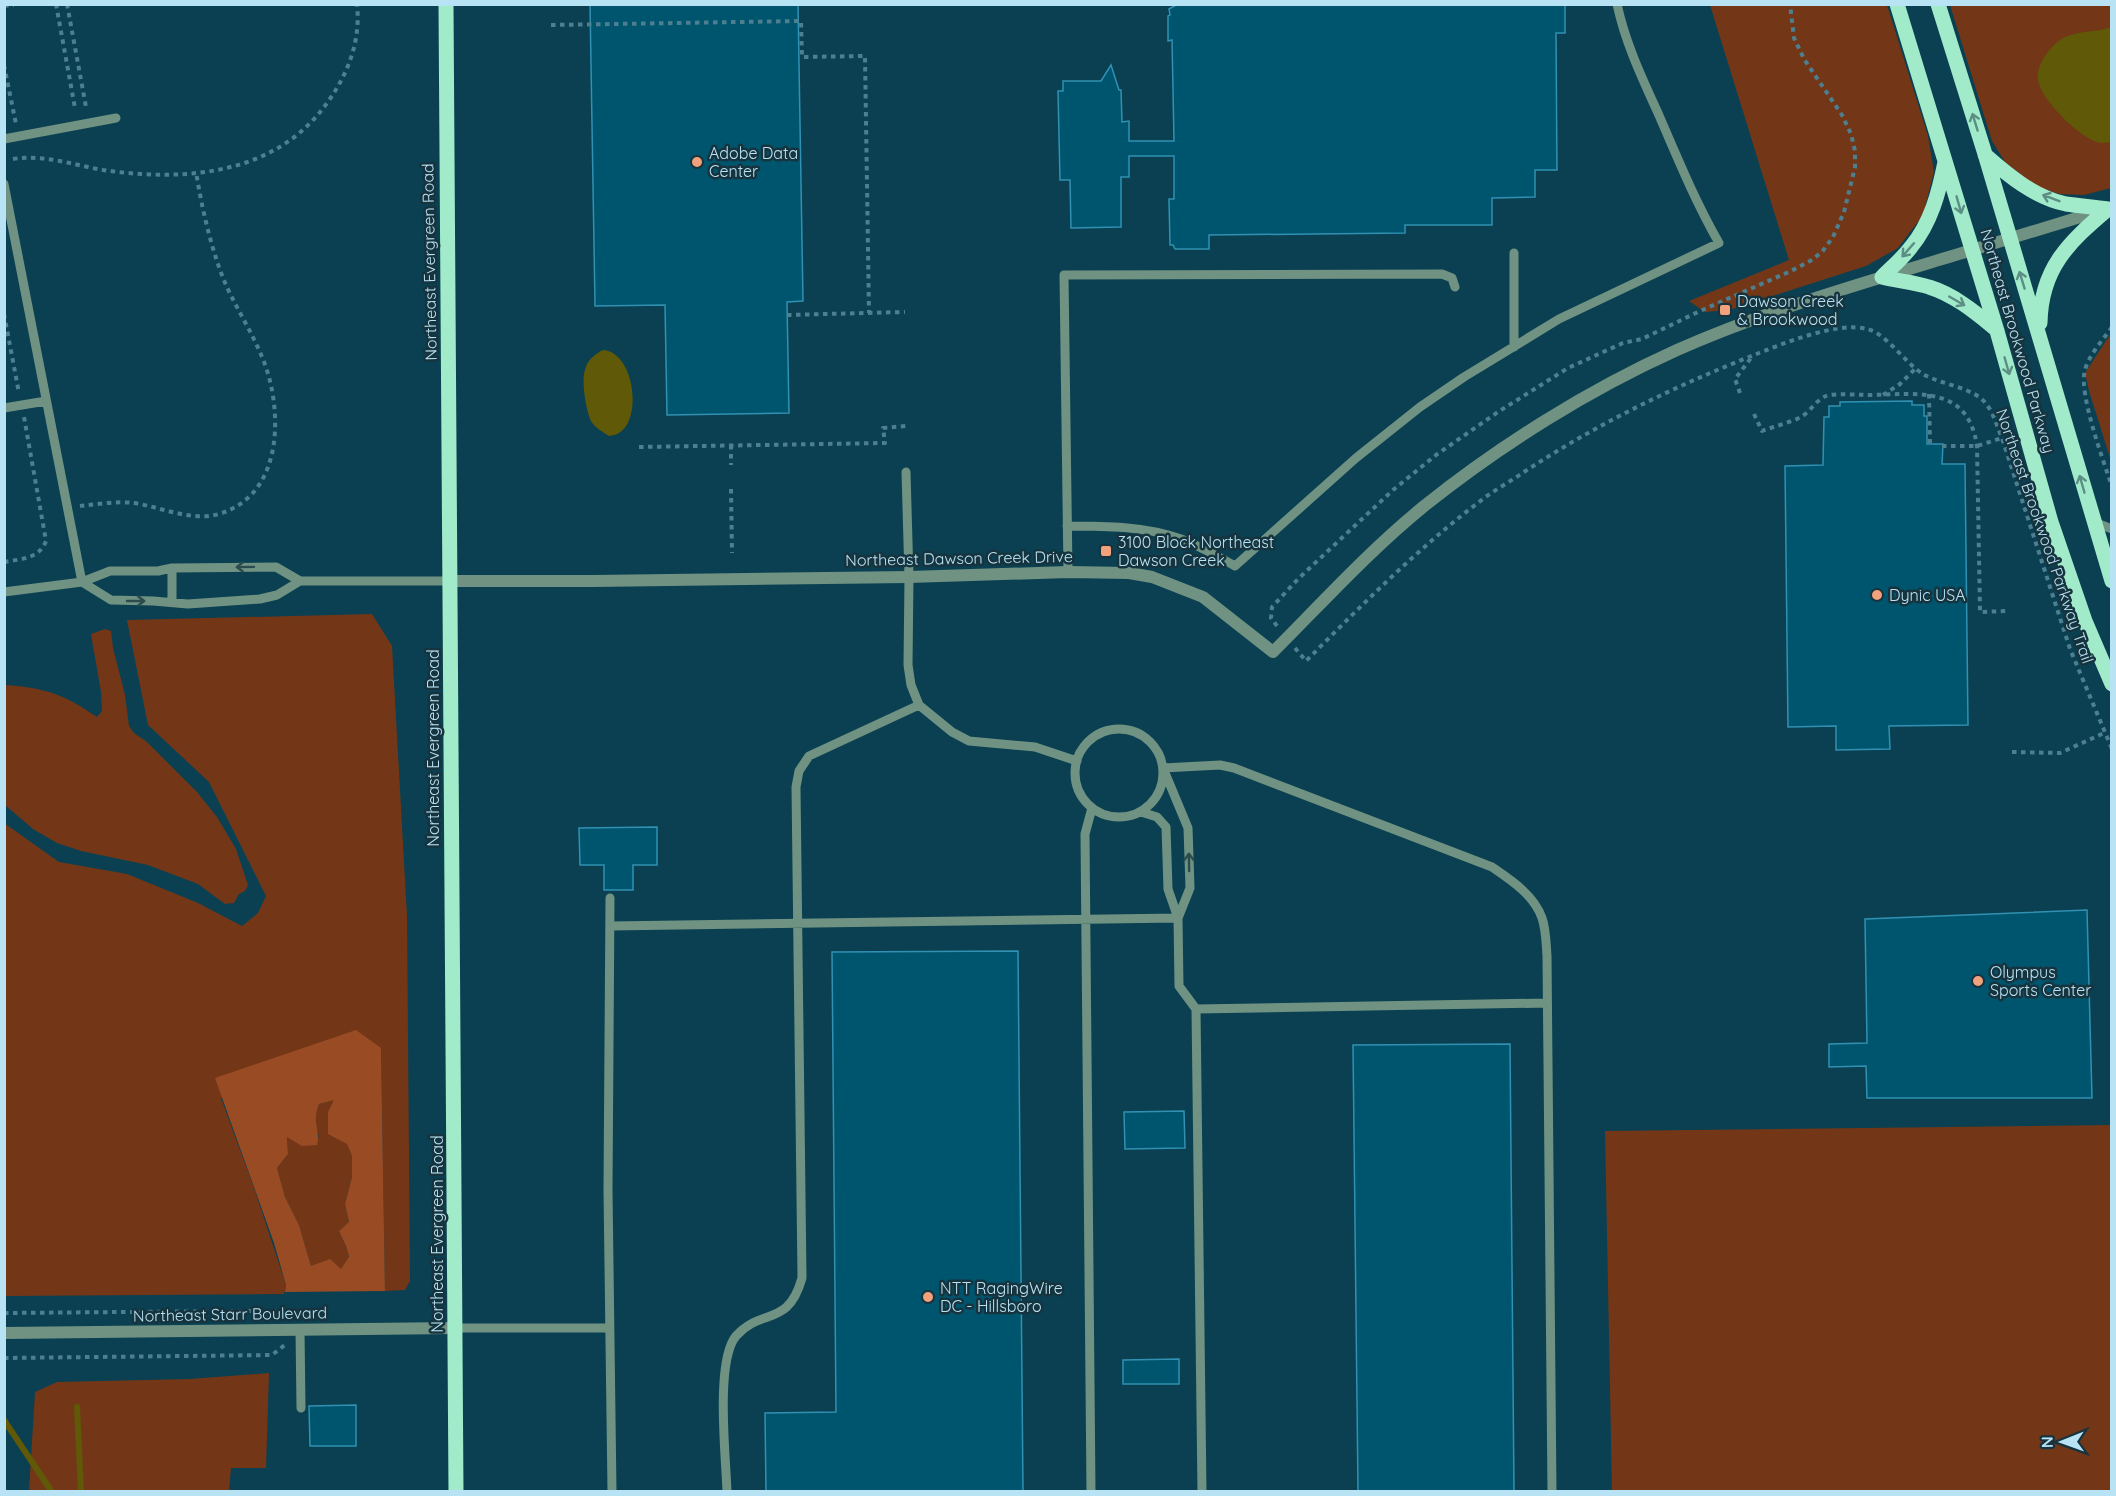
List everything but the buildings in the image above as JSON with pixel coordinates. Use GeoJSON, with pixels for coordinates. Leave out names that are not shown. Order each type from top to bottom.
{"type":"FeatureCollection","features":[{"type":"Feature","properties":{"kind":"main road","name":"Northeast Evergreen Road"},"geometry":{"type":"LineString","coordinates":[[446,4],[456,1491]]}},
{"type":"Feature","properties":{"kind":"main road","name":"Northeast Brookwood Parkway"},"geometry":{"type":"LineString","coordinates":[[1898,4],[1997,331],[2051,522],[2085,621],[2112,684]]}},
{"type":"Feature","properties":{"kind":"main road","name":"Northeast Brookwood Parkway"},"geometry":{"type":"LineString","coordinates":[[1938,4],[2112,581]]}},
{"type":"Feature","properties":{"kind":"main road"},"geometry":{"type":"LineString","coordinates":[[1985,154],[2026,188],[2049,198],[2065,203],[2110,208]]}},
{"type":"Feature","properties":{"kind":"main road"},"geometry":{"type":"LineString","coordinates":[[1882,277],[1912,247],[1922,231],[1937,198],[1946,159]]}},
{"type":"Feature","properties":{"kind":"main road"},"geometry":{"type":"LineString","coordinates":[[2039,338],[2040,306],[2051,273],[2064,250],[2110,208]]}},
{"type":"Feature","properties":{"kind":"main road"},"geometry":{"type":"LineString","coordinates":[[1882,277],[1929,287],[1954,298],[1974,311],[1997,331]]}},
{"type":"Feature","properties":{"kind":"street","name":"Northeast Dawson Creek Drive"},"geometry":{"type":"LineString","coordinates":[[450,581],[1129,573],[1152,577],[1203,597],[1273,652],[1363,561],[1423,508],[1517,439],[1570,406],[1676,351],[1713,335],[1882,277],[2110,208]]}},
{"type":"Feature","properties":{"kind":"street","name":"Northeast Starr Boulevard"},"geometry":{"type":"LineString","coordinates":[[4,1333],[455,1328]]}},
{"type":"Feature","properties":{"kind":"lane"},"geometry":{"type":"LineString","coordinates":[[1067,526],[1127,528],[1157,532],[1182,539],[1235,566],[1352,462],[1400,423],[1464,377],[1559,319],[1719,243],[1696,202],[1628,43],[1617,4]]}},
{"type":"Feature","properties":{"kind":"lane"},"geometry":{"type":"LineString","coordinates":[[4,139],[116,118]]}},
{"type":"Feature","properties":{"kind":"lane"},"geometry":{"type":"LineString","coordinates":[[4,184],[82,582],[111,600],[188,604],[260,599],[278,595],[300,581]]}},
{"type":"Feature","properties":{"kind":"lane"},"geometry":{"type":"LineString","coordinates":[[1514,253],[1514,347]]}},
{"type":"Feature","properties":{"kind":"lane"},"geometry":{"type":"LineString","coordinates":[[1068,572],[1064,275],[1442,274],[1452,278],[1455,287]]}},
{"type":"Feature","properties":{"kind":"lane"},"geometry":{"type":"LineString","coordinates":[[4,408],[46,401]]}},
{"type":"Feature","properties":{"kind":"lane"},"geometry":{"type":"LineString","coordinates":[[906,472],[909,577],[908,665],[911,686],[919,705],[952,732],[969,741],[1035,747],[1077,761]]}},
{"type":"Feature","properties":{"kind":"lane"},"geometry":{"type":"LineString","coordinates":[[2093,522],[2112,529]]}},
{"type":"Feature","properties":{"kind":"lane"},"geometry":{"type":"LineString","coordinates":[[4,592],[82,582],[110,571],[158,571],[172,568],[276,567],[300,581],[450,581]]}},
{"type":"Feature","properties":{"kind":"lane"},"geometry":{"type":"LineString","coordinates":[[172,568],[172,602]]}},
{"type":"Feature","properties":{"kind":"lane"},"geometry":{"type":"LineString","coordinates":[[727,1491],[724,1371],[730,1347],[744,1329],[788,1308],[798,1292],[802,1278],[796,787],[800,771],[809,756],[919,705]]}},
{"type":"Feature","properties":{"kind":"lane"},"geometry":{"type":"LineString","coordinates":[[1163,768],[1162,785],[1154,801],[1141,812],[1124,817],[1107,816],[1092,808],[1081,795],[1075,778],[1077,761],[1085,746],[1098,734],[1114,729],[1131,730],[1147,738],[1158,751],[1188,828],[1190,888],[1178,918]]}},
{"type":"Feature","properties":{"kind":"lane"},"geometry":{"type":"LineString","coordinates":[[1163,768],[1220,765],[1234,768],[1492,867],[1518,885],[1542,917],[1547,956],[1552,1491]]}},
{"type":"Feature","properties":{"kind":"lane"},"geometry":{"type":"LineString","coordinates":[[1091,1491],[1084,834],[1092,808]]}},
{"type":"Feature","properties":{"kind":"lane"},"geometry":{"type":"LineString","coordinates":[[1141,812],[1157,817],[1166,827],[1168,889],[1178,918],[1179,986],[1196,1009],[1202,1491]]}},
{"type":"Feature","properties":{"kind":"lane"},"geometry":{"type":"LineString","coordinates":[[609,898],[608,1190],[612,1491]]}},
{"type":"Feature","properties":{"kind":"lane"},"geometry":{"type":"LineString","coordinates":[[610,926],[1178,918]]}},
{"type":"Feature","properties":{"kind":"lane"},"geometry":{"type":"LineString","coordinates":[[1196,1009],[1547,1003]]}},
{"type":"Feature","properties":{"kind":"lane"},"geometry":{"type":"LineString","coordinates":[[455,1328],[609,1328]]}},
{"type":"Feature","properties":{"kind":"lane"},"geometry":{"type":"LineString","coordinates":[[300,1330],[301,1408]]}},
{"type":"Feature","properties":{"kind":"path"},"geometry":{"type":"LineString","coordinates":[[56,4],[75,108]]}},
{"type":"Feature","properties":{"kind":"path"},"geometry":{"type":"LineString","coordinates":[[67,4],[86,107]]}},
{"type":"Feature","properties":{"kind":"path"},"geometry":{"type":"LineString","coordinates":[[13,159],[54,159],[103,170],[142,174],[196,172],[227,168],[257,160],[290,142],[304,131],[317,117],[340,84],[354,52],[357,4]]}},
{"type":"Feature","properties":{"kind":"path"},"geometry":{"type":"LineString","coordinates":[[1271,618],[1272,607],[1298,579],[1393,490],[1436,454],[1498,412],[1568,368],[1623,343],[1641,339],[1810,261],[1822,252],[1833,237],[1844,212],[1855,167],[1855,151],[1851,134],[1794,38],[1790,11],[1792,4]]}},
{"type":"Feature","properties":{"kind":"path"},"geometry":{"type":"LineString","coordinates":[[4,6],[14,5]]}},
{"type":"Feature","properties":{"kind":"path"},"geometry":{"type":"LineString","coordinates":[[550,25],[801,21],[802,57],[865,56],[869,313]]}},
{"type":"Feature","properties":{"kind":"path"},"geometry":{"type":"LineString","coordinates":[[4,65],[16,127]]}},
{"type":"Feature","properties":{"kind":"path"},"geometry":{"type":"LineString","coordinates":[[21,149],[22,158]]}},
{"type":"Feature","properties":{"kind":"path"},"geometry":{"type":"LineString","coordinates":[[89,505],[132,503],[197,517],[220,514],[240,505],[256,491],[266,475],[272,458],[275,415],[270,380],[223,277],[202,206],[196,172]]}},
{"type":"Feature","properties":{"kind":"path"},"geometry":{"type":"LineString","coordinates":[[787,315],[905,312]]}},
{"type":"Feature","properties":{"kind":"path"},"geometry":{"type":"LineString","coordinates":[[5,315],[20,393]]}},
{"type":"Feature","properties":{"kind":"path","name":"Northeast Brookwood Parkway Trail"},"geometry":{"type":"LineString","coordinates":[[1306,661],[1392,577],[1484,498],[1587,434],[1628,410],[1722,368],[1793,340],[1839,328],[1855,327],[1873,331],[1915,369],[1933,379],[1980,397],[1989,408],[2002,438],[2070,649],[2112,749]]}},
{"type":"Feature","properties":{"kind":"path"},"geometry":{"type":"LineString","coordinates":[[2112,327],[2090,359],[2083,377],[2085,398],[2112,487]]}},
{"type":"Feature","properties":{"kind":"path"},"geometry":{"type":"LineString","coordinates":[[1740,393],[1735,379],[1753,356]]}},
{"type":"Feature","properties":{"kind":"path"},"geometry":{"type":"LineString","coordinates":[[1883,395],[1915,369]]}},
{"type":"Feature","properties":{"kind":"path"},"geometry":{"type":"LineString","coordinates":[[1929,394],[1930,444]]}},
{"type":"Feature","properties":{"kind":"path"},"geometry":{"type":"LineString","coordinates":[[1754,414],[1762,431],[1802,416],[1826,396],[1929,394],[1947,400],[1965,414],[1971,424],[1977,446],[1980,612],[2008,611]]}},
{"type":"Feature","properties":{"kind":"path"},"geometry":{"type":"LineString","coordinates":[[4,562],[37,554],[46,541],[24,415]]}},
{"type":"Feature","properties":{"kind":"path"},"geometry":{"type":"LineString","coordinates":[[639,447],[885,443],[883,428],[906,426]]}},
{"type":"Feature","properties":{"kind":"path"},"geometry":{"type":"LineString","coordinates":[[1942,446],[1977,446],[2002,438]]}},
{"type":"Feature","properties":{"kind":"path"},"geometry":{"type":"LineString","coordinates":[[731,445],[731,465]]}},
{"type":"Feature","properties":{"kind":"path"},"geometry":{"type":"LineString","coordinates":[[731,489],[732,553]]}},
{"type":"Feature","properties":{"kind":"path"},"geometry":{"type":"LineString","coordinates":[[2012,752],[2060,753],[2104,733]]}},
{"type":"Feature","properties":{"kind":"path"},"geometry":{"type":"LineString","coordinates":[[4,1313],[274,1311]]}},
{"type":"Feature","properties":{"kind":"path"},"geometry":{"type":"LineString","coordinates":[[4,1358],[272,1355]]}},
{"type":"Feature","properties":{"kind":"shaded area"},"geometry":{"type":"Polygon","coordinates":[[[1710,5],[1887,5],[1928,136],[1934,172],[1923,215],[1898,248],[1866,266],[1729,310],[1705,312],[1689,301],[1789,260],[1710,5]]]}},
{"type":"Feature","properties":{"kind":"shaded area"},"geometry":{"type":"Polygon","coordinates":[[[1950,5],[2111,5],[2111,188],[2084,195],[2059,194],[2035,186],[2005,162],[1992,141],[1950,5]]]}},
{"type":"Feature","properties":{"kind":"shaded area"},"geometry":{"type":"Polygon","coordinates":[[[2111,27],[2111,142],[2102,143],[2084,135],[2054,108],[2041,88],[2038,75],[2045,56],[2061,39],[2111,27]]]}},
{"type":"Feature","properties":{"kind":"shaded area"},"geometry":{"type":"Polygon","coordinates":[[[2111,333],[2111,461],[2085,373],[2111,333]]]}},
{"type":"Feature","properties":{"kind":"shaded area"},"geometry":{"type":"Polygon","coordinates":[[[603,350],[614,354],[622,362],[632,387],[633,401],[626,425],[619,433],[609,436],[591,421],[584,388],[586,366],[594,355],[603,350]]]}},
{"type":"Feature","properties":{"kind":"shaded area"},"geometry":{"type":"Polygon","coordinates":[[[372,614],[392,646],[407,916],[410,1281],[405,1290],[385,1291],[381,1048],[221,1098],[286,1285],[284,1294],[5,1296],[4,823],[59,862],[127,874],[198,903],[242,926],[258,913],[266,896],[209,782],[148,725],[127,620],[372,614]]]}},
{"type":"Feature","properties":{"kind":"shaded area"},"geometry":{"type":"Polygon","coordinates":[[[105,629],[111,631],[125,695],[129,726],[197,792],[217,817],[236,849],[248,885],[234,903],[225,904],[198,884],[148,865],[81,851],[57,843],[33,829],[5,805],[5,685],[43,690],[74,703],[97,717],[102,711],[101,692],[91,634],[105,629]]]}},
{"type":"Feature","properties":{"kind":"shaded area"},"geometry":{"type":"Polygon","coordinates":[[[356,1030],[381,1048],[385,1291],[285,1292],[286,1285],[274,1243],[215,1078],[356,1030]],[[334,1100],[319,1104],[316,1116],[317,1145],[302,1146],[287,1137],[288,1154],[277,1168],[285,1197],[299,1225],[311,1266],[330,1259],[341,1269],[349,1257],[339,1231],[349,1222],[345,1204],[352,1177],[352,1156],[347,1144],[328,1134],[328,1112],[334,1100]]]}},
{"type":"Feature","properties":{"kind":"shaded area"},"geometry":{"type":"Polygon","coordinates":[[[335,1099],[352,1156],[352,1177],[345,1204],[349,1222],[339,1231],[349,1258],[341,1269],[311,1266],[299,1225],[285,1197],[277,1168],[288,1154],[287,1137],[319,1137],[314,1117],[319,1104],[335,1099]]]}},
{"type":"Feature","properties":{"kind":"shaded area"},"geometry":{"type":"Polygon","coordinates":[[[2111,1125],[2111,1491],[1612,1491],[1605,1131],[2111,1125]]]}},
{"type":"Feature","properties":{"kind":"shaded area"},"geometry":{"type":"Polygon","coordinates":[[[269,1373],[266,1468],[231,1468],[229,1491],[29,1491],[35,1392],[57,1382],[190,1379],[269,1373]]]}},
{"type":"Feature","properties":{"kind":"waterway"},"geometry":{"type":"LineString","coordinates":[[77,1407],[81,1492]]}},
{"type":"Feature","properties":{"kind":"waterway"},"geometry":{"type":"LineString","coordinates":[[4,1420],[52,1492]]}},
{"type":"Feature","properties":{"kind":"place","name":"Adobe Data Center"},"geometry":{"type":"Point","coordinates":[697,162]}},
{"type":"Feature","properties":{"kind":"place","name":"Dawson Creek & Brookwood"},"geometry":{"type":"Point","coordinates":[1725,310]}},
{"type":"Feature","properties":{"kind":"place","name":"3100 Block Northeast Dawson Creek"},"geometry":{"type":"Point","coordinates":[1106,551]}},
{"type":"Feature","properties":{"kind":"place","name":"Dynic USA"},"geometry":{"type":"Point","coordinates":[1877,595]}},
{"type":"Feature","properties":{"kind":"place","name":"Olympus Sports Center"},"geometry":{"type":"Point","coordinates":[1978,981]}},
{"type":"Feature","properties":{"kind":"place","name":"NTT RagingWire DC - Hillsboro"},"geometry":{"type":"Point","coordinates":[928,1297]}}]}
